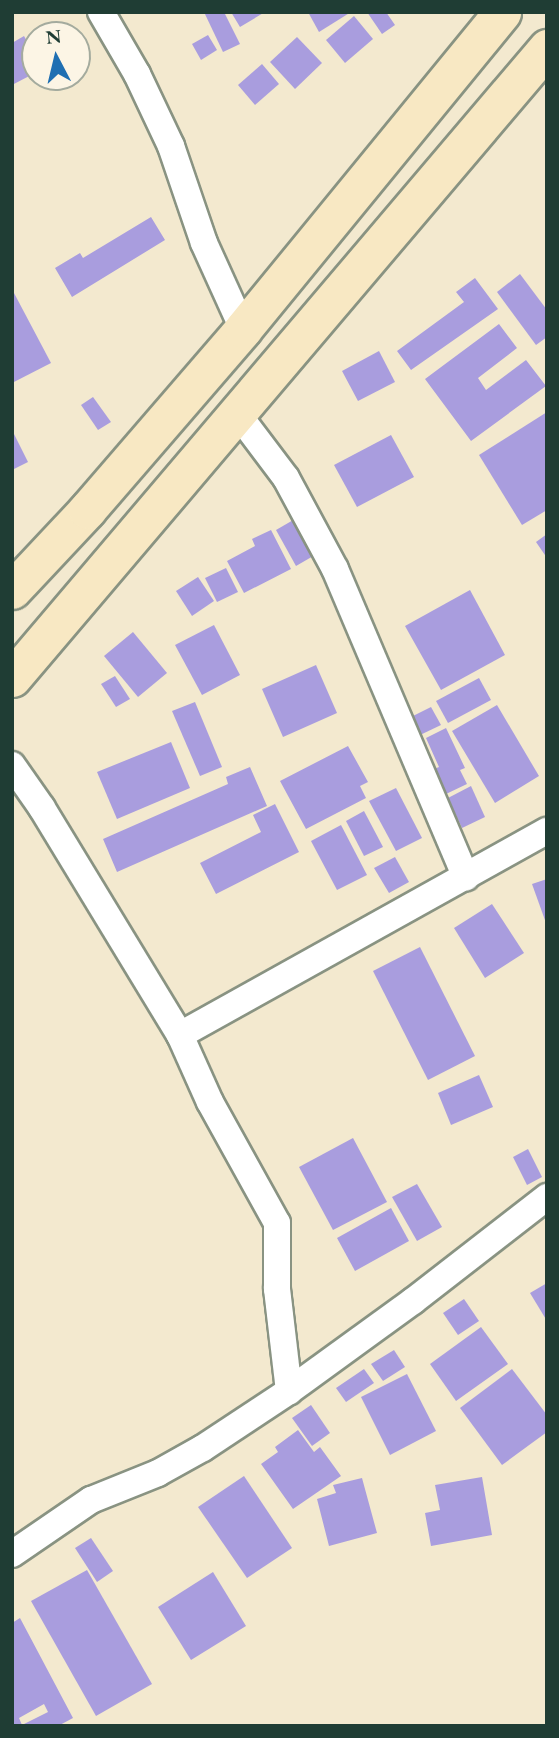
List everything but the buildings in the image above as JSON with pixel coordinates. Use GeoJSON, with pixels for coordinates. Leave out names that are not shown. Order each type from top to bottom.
{"type":"FeatureCollection","features":[{"type":"Feature","properties":{"kind":"main road"},"geometry":{"type":"LineString","coordinates":[[12,590],[87,510],[243,329],[502,12]]}},
{"type":"Feature","properties":{"kind":"main road"},"geometry":{"type":"LineString","coordinates":[[12,678],[547,48]]}},
{"type":"Feature","properties":{"kind":"street"},"geometry":{"type":"LineString","coordinates":[[101,12],[137,74],[171,146],[204,243],[243,329]]}},
{"type":"Feature","properties":{"kind":"street"},"geometry":{"type":"LineString","coordinates":[[237,413],[286,478],[335,569],[466,877]]}},
{"type":"Feature","properties":{"kind":"street"},"geometry":{"type":"LineString","coordinates":[[12,765],[78,866],[180,1035],[210,1102],[276,1223],[277,1289],[289,1391]]}},
{"type":"Feature","properties":{"kind":"street"},"geometry":{"type":"LineString","coordinates":[[180,1035],[547,831]]}},
{"type":"Feature","properties":{"kind":"street"},"geometry":{"type":"LineString","coordinates":[[12,1554],[91,1500],[158,1473],[203,1448],[289,1391],[547,1197]]}}]}
